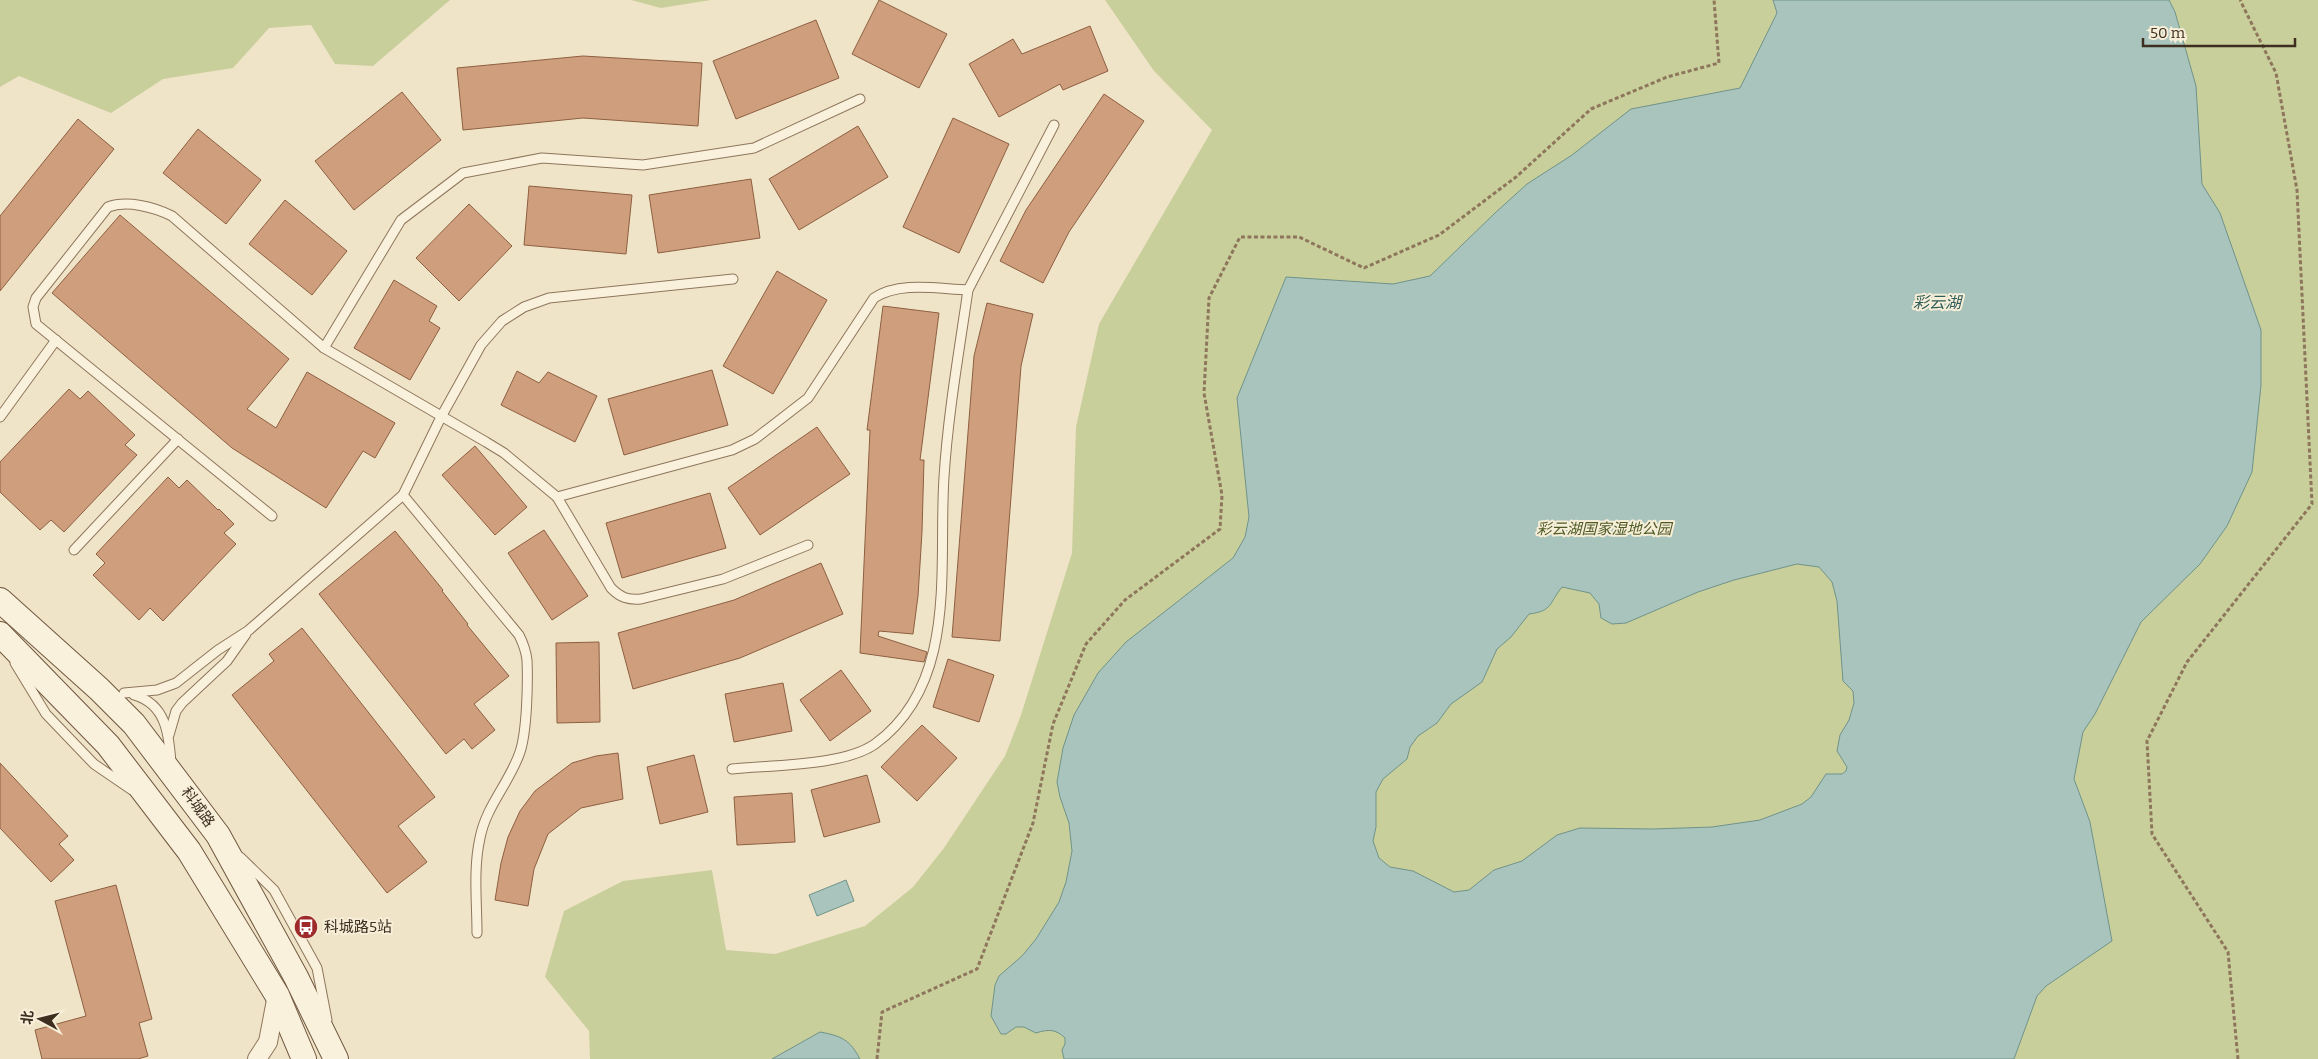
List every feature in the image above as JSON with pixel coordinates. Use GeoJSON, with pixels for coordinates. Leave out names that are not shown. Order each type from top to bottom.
{"type":"FeatureCollection","features":[{"type":"Feature","properties":{"kind":"main road","name":"科城路"},"geometry":{"type":"LineString","coordinates":[[0,600],[99,689],[134,724],[171,771],[218,835],[296,977],[335,1056]]}},
{"type":"Feature","properties":{"kind":"main road"},"geometry":{"type":"LineString","coordinates":[[0,636],[108,745],[189,851],[277,995],[304,1059]]}},
{"type":"Feature","properties":{"kind":"street"},"geometry":{"type":"LineString","coordinates":[[257,1059],[268,1042],[277,995]]}},
{"type":"Feature","properties":{"kind":"lane"},"geometry":{"type":"LineString","coordinates":[[324,348],[401,220],[463,173],[536,159],[643,165],[754,148],[860,99]]}},
{"type":"Feature","properties":{"kind":"lane"},"geometry":{"type":"LineString","coordinates":[[732,769],[839,759],[858,754],[876,744],[892,729],[917,698],[933,655],[940,617],[944,477],[968,290],[1054,125]]}},
{"type":"Feature","properties":{"kind":"lane"},"geometry":{"type":"LineString","coordinates":[[272,516],[36,324],[33,307],[36,298],[108,208],[124,203],[162,211],[181,222],[324,348],[504,453],[557,497],[611,588],[619,596],[630,600],[723,579],[808,545]]}},
{"type":"Feature","properties":{"kind":"lane"},"geometry":{"type":"LineString","coordinates":[[124,693],[150,691],[176,683],[218,650],[249,630],[403,495],[441,417],[481,345],[502,322],[524,307],[549,298],[733,280]]}},
{"type":"Feature","properties":{"kind":"lane"},"geometry":{"type":"LineString","coordinates":[[557,497],[732,450],[755,439],[808,398],[874,298],[884,291],[900,288],[968,290]]}},
{"type":"Feature","properties":{"kind":"lane"},"geometry":{"type":"LineString","coordinates":[[0,417],[56,340]]}},
{"type":"Feature","properties":{"kind":"lane"},"geometry":{"type":"LineString","coordinates":[[74,550],[178,439]]}},
{"type":"Feature","properties":{"kind":"lane"},"geometry":{"type":"LineString","coordinates":[[403,495],[519,635],[527,659],[524,733],[520,752],[485,818],[479,838],[477,933]]}},
{"type":"Feature","properties":{"kind":"lane"},"geometry":{"type":"LineString","coordinates":[[169,735],[176,711],[182,702],[227,661],[249,630]]}},
{"type":"Feature","properties":{"kind":"lane"},"geometry":{"type":"LineString","coordinates":[[99,689],[144,698],[162,715],[169,735],[171,771]]}},
{"type":"Feature","properties":{"kind":"path"},"geometry":{"type":"LineString","coordinates":[[877,1059],[882,1012],[978,969],[1033,823],[1053,724],[1086,644],[1125,600],[1220,529],[1222,495],[1204,393],[1209,298],[1240,237],[1299,237],[1364,268],[1439,235],[1516,177],[1591,109],[1667,77],[1719,63],[1714,0]]}},
{"type":"Feature","properties":{"kind":"path"},"geometry":{"type":"LineString","coordinates":[[2238,1059],[2228,952],[2152,834],[2147,741],[2187,662],[2312,504],[2297,190],[2276,73],[2240,0]]}},
{"type":"Feature","properties":{"kind":"green space"},"geometry":{"type":"Polygon","coordinates":[[[0,0],[450,0],[373,66],[335,64],[311,25],[269,28],[233,68],[163,79],[111,113],[19,76],[0,87],[0,0]]]}},
{"type":"Feature","properties":{"kind":"green space"},"geometry":{"type":"Polygon","coordinates":[[[631,0],[711,0],[661,8],[631,0]]]}},
{"type":"Feature","properties":{"kind":"green space","name":"彩云湖"},"geometry":{"type":"Polygon","coordinates":[[[1105,0],[2318,0],[2318,1059],[590,1059],[589,1031],[545,977],[564,911],[623,881],[712,870],[726,950],[775,954],[865,926],[913,887],[944,848],[1005,756],[1021,715],[1072,553],[1076,427],[1099,324],[1212,130],[1154,71],[1105,0]]]}},
{"type":"Feature","properties":{"kind":"water","name":"彩云湖"},"geometry":{"type":"Polygon","coordinates":[[[1773,0],[2169,0],[2175,12],[2196,86],[2202,184],[2220,213],[2261,330],[2261,385],[2252,472],[2227,526],[2200,564],[2141,622],[2095,714],[2083,732],[2074,779],[2090,822],[2112,941],[2046,986],[2037,996],[2014,1059],[1064,1059],[1062,1050],[1065,1038],[1055,1031],[1048,1030],[1036,1033],[1024,1027],[1016,1027],[1006,1034],[1001,1034],[991,1016],[995,985],[999,976],[1022,956],[1036,939],[1059,902],[1066,882],[1072,851],[1069,823],[1057,782],[1063,748],[1074,715],[1098,673],[1126,642],[1233,558],[1245,537],[1249,517],[1237,398],[1286,277],[1393,284],[1430,276],[1527,184],[1572,155],[1631,109],[1740,88],[1777,13],[1773,0]],[[1797,564],[1734,580],[1698,592],[1626,623],[1612,624],[1601,618],[1599,604],[1590,593],[1562,587],[1547,608],[1537,613],[1529,614],[1511,637],[1497,649],[1482,682],[1451,704],[1437,723],[1418,736],[1410,747],[1407,759],[1383,779],[1376,792],[1376,827],[1373,841],[1379,858],[1390,867],[1413,871],[1454,892],[1469,890],[1494,870],[1522,861],[1557,835],[1580,828],[1653,829],[1712,827],[1760,820],[1802,804],[1811,797],[1826,774],[1842,774],[1846,771],[1847,767],[1837,751],[1840,735],[1849,720],[1854,703],[1853,691],[1843,681],[1837,601],[1832,582],[1819,567],[1797,564]]]}},
{"type":"Feature","properties":{"kind":"water"},"geometry":{"type":"Polygon","coordinates":[[[846,880],[854,901],[817,916],[809,895],[846,880]]]}},
{"type":"Feature","properties":{"kind":"water"},"geometry":{"type":"Polygon","coordinates":[[[820,1032],[840,1037],[849,1043],[860,1059],[772,1059],[820,1032]]]}},
{"type":"Feature","properties":{"kind":"building"},"geometry":{"type":"Polygon","coordinates":[[[879,0],[947,34],[919,88],[852,54],[879,0]]]}},
{"type":"Feature","properties":{"kind":"building"},"geometry":{"type":"Polygon","coordinates":[[[816,20],[839,78],[736,119],[713,61],[816,20]]]}},
{"type":"Feature","properties":{"kind":"building"},"geometry":{"type":"Polygon","coordinates":[[[1090,26],[1108,71],[1063,90],[1060,84],[999,117],[969,64],[1013,39],[1022,54],[1090,26]]]}},
{"type":"Feature","properties":{"kind":"building"},"geometry":{"type":"Polygon","coordinates":[[[583,56],[702,63],[698,126],[583,118],[463,130],[457,68],[583,56]]]}},
{"type":"Feature","properties":{"kind":"building"},"geometry":{"type":"Polygon","coordinates":[[[402,92],[441,140],[354,210],[315,161],[402,92]]]}},
{"type":"Feature","properties":{"kind":"building"},"geometry":{"type":"Polygon","coordinates":[[[1104,94],[1144,121],[1069,232],[1043,283],[1000,261],[1026,210],[1104,94]]]}},
{"type":"Feature","properties":{"kind":"building"},"geometry":{"type":"Polygon","coordinates":[[[953,118],[1009,144],[959,253],[903,227],[953,118]]]}},
{"type":"Feature","properties":{"kind":"building"},"geometry":{"type":"Polygon","coordinates":[[[78,119],[114,149],[0,291],[0,216],[78,119]]]}},
{"type":"Feature","properties":{"kind":"building"},"geometry":{"type":"Polygon","coordinates":[[[858,126],[888,177],[799,230],[769,179],[858,126]]]}},
{"type":"Feature","properties":{"kind":"building"},"geometry":{"type":"Polygon","coordinates":[[[198,129],[261,180],[226,224],[163,173],[198,129]]]}},
{"type":"Feature","properties":{"kind":"building"},"geometry":{"type":"Polygon","coordinates":[[[751,179],[760,238],[658,253],[649,195],[751,179]]]}},
{"type":"Feature","properties":{"kind":"building"},"geometry":{"type":"Polygon","coordinates":[[[529,186],[632,195],[626,254],[524,245],[529,186]]]}},
{"type":"Feature","properties":{"kind":"building"},"geometry":{"type":"Polygon","coordinates":[[[285,200],[347,251],[312,295],[249,244],[285,200]]]}},
{"type":"Feature","properties":{"kind":"building"},"geometry":{"type":"Polygon","coordinates":[[[469,204],[512,246],[459,301],[416,258],[469,204]]]}},
{"type":"Feature","properties":{"kind":"building"},"geometry":{"type":"Polygon","coordinates":[[[120,215],[289,359],[247,409],[276,428],[307,372],[395,423],[375,458],[363,451],[326,508],[232,448],[52,293],[120,215]]]}},
{"type":"Feature","properties":{"kind":"building"},"geometry":{"type":"Polygon","coordinates":[[[777,271],[827,300],[773,394],[723,366],[777,271]]]}},
{"type":"Feature","properties":{"kind":"building"},"geometry":{"type":"Polygon","coordinates":[[[394,280],[437,306],[429,321],[440,328],[410,380],[354,348],[394,280]]]}},
{"type":"Feature","properties":{"kind":"building"},"geometry":{"type":"Polygon","coordinates":[[[987,303],[1033,314],[1021,366],[1000,641],[952,637],[974,356],[987,303]]]}},
{"type":"Feature","properties":{"kind":"building"},"geometry":{"type":"Polygon","coordinates":[[[883,306],[939,313],[920,460],[924,460],[922,532],[918,596],[913,634],[879,631],[878,636],[927,652],[924,662],[860,653],[870,430],[867,430],[883,306]]]}},
{"type":"Feature","properties":{"kind":"building"},"geometry":{"type":"Polygon","coordinates":[[[712,370],[728,425],[624,455],[608,399],[712,370]]]}},
{"type":"Feature","properties":{"kind":"building"},"geometry":{"type":"Polygon","coordinates":[[[517,371],[539,383],[548,372],[597,396],[575,442],[501,405],[517,371]]]}},
{"type":"Feature","properties":{"kind":"building"},"geometry":{"type":"Polygon","coordinates":[[[69,389],[80,399],[88,391],[135,435],[125,445],[137,455],[64,532],[51,520],[40,530],[0,492],[0,462],[69,389]]]}},
{"type":"Feature","properties":{"kind":"building"},"geometry":{"type":"Polygon","coordinates":[[[817,427],[850,474],[760,535],[728,488],[817,427]]]}},
{"type":"Feature","properties":{"kind":"building"},"geometry":{"type":"Polygon","coordinates":[[[475,446],[527,507],[495,535],[442,475],[475,446]]]}},
{"type":"Feature","properties":{"kind":"building"},"geometry":{"type":"Polygon","coordinates":[[[168,477],[179,488],[187,480],[219,509],[234,524],[224,533],[236,544],[163,621],[150,608],[139,620],[93,575],[105,563],[96,554],[168,477]]]}},
{"type":"Feature","properties":{"kind":"building"},"geometry":{"type":"Polygon","coordinates":[[[710,493],[726,548],[622,578],[606,523],[710,493]]]}},
{"type":"Feature","properties":{"kind":"building"},"geometry":{"type":"Polygon","coordinates":[[[544,530],[588,596],[552,620],[508,553],[544,530]]]}},
{"type":"Feature","properties":{"kind":"building"},"geometry":{"type":"Polygon","coordinates":[[[395,531],[509,676],[474,704],[495,730],[472,749],[464,739],[446,754],[319,594],[395,531]]]}},
{"type":"Feature","properties":{"kind":"building"},"geometry":{"type":"Polygon","coordinates":[[[821,563],[843,614],[740,658],[633,689],[618,633],[734,600],[821,563]]]}},
{"type":"Feature","properties":{"kind":"building"},"geometry":{"type":"Polygon","coordinates":[[[302,628],[435,797],[398,826],[427,862],[387,893],[232,695],[274,661],[269,654],[302,628]]]}},
{"type":"Feature","properties":{"kind":"building"},"geometry":{"type":"Polygon","coordinates":[[[599,642],[600,722],[557,723],[556,643],[599,642]]]}},
{"type":"Feature","properties":{"kind":"building"},"geometry":{"type":"Polygon","coordinates":[[[948,659],[994,675],[979,722],[933,707],[948,659]]]}},
{"type":"Feature","properties":{"kind":"building"},"geometry":{"type":"Polygon","coordinates":[[[841,670],[871,711],[830,741],[800,700],[841,670]]]}},
{"type":"Feature","properties":{"kind":"building"},"geometry":{"type":"Polygon","coordinates":[[[783,683],[792,731],[734,742],[725,694],[783,683]]]}},
{"type":"Feature","properties":{"kind":"building"},"geometry":{"type":"Polygon","coordinates":[[[922,725],[957,758],[917,801],[881,767],[922,725]]]}},
{"type":"Feature","properties":{"kind":"building"},"geometry":{"type":"Polygon","coordinates":[[[618,753],[623,799],[581,808],[548,834],[534,869],[528,906],[495,900],[501,863],[508,837],[520,811],[535,791],[572,763],[596,756],[618,753]]]}},
{"type":"Feature","properties":{"kind":"building"},"geometry":{"type":"Polygon","coordinates":[[[694,755],[708,812],[660,824],[647,767],[694,755]]]}},
{"type":"Feature","properties":{"kind":"building"},"geometry":{"type":"Polygon","coordinates":[[[0,763],[68,836],[59,844],[74,860],[51,882],[0,828],[0,763]]]}},
{"type":"Feature","properties":{"kind":"building"},"geometry":{"type":"Polygon","coordinates":[[[867,775],[880,822],[824,837],[811,790],[867,775]]]}},
{"type":"Feature","properties":{"kind":"building"},"geometry":{"type":"Polygon","coordinates":[[[792,793],[795,842],[737,845],[734,797],[792,793]]]}},
{"type":"Feature","properties":{"kind":"building"},"geometry":{"type":"Polygon","coordinates":[[[116,885],[152,1019],[139,1023],[148,1056],[138,1059],[42,1059],[35,1030],[86,1016],[55,901],[116,885]]]}},
{"type":"Feature","properties":{"kind":"place","name":"科城路5站"},"geometry":{"type":"Point","coordinates":[306,927]}},
{"type":"Feature","properties":{"kind":"park label","name":"彩云湖国家湿地公园"},"geometry":{"type":"Point","coordinates":[1604,529]}}]}
